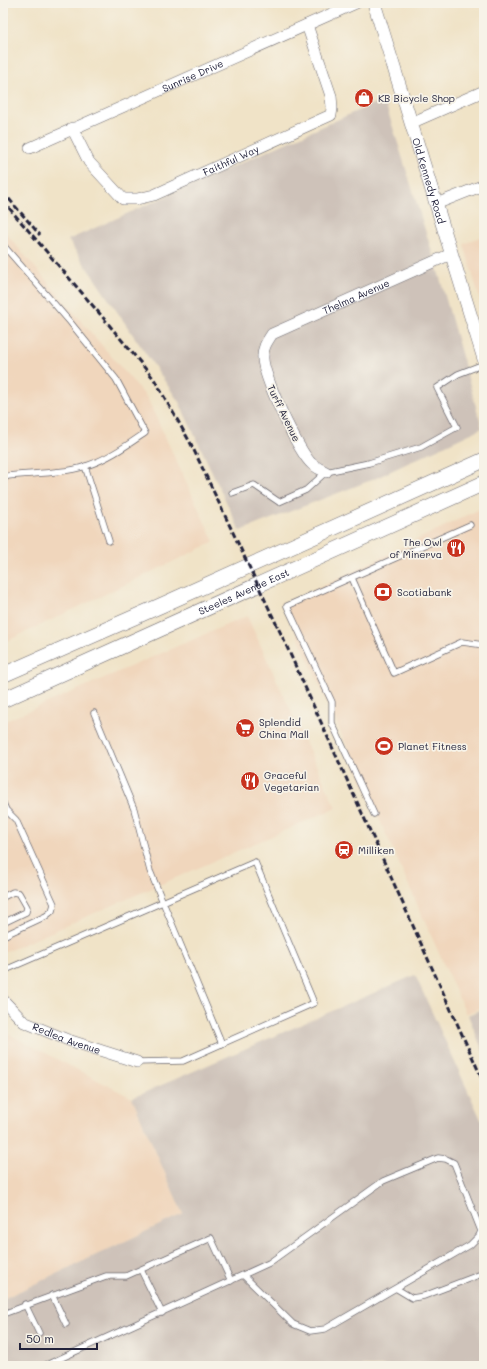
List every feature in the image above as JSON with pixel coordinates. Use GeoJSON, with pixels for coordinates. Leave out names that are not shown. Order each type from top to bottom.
{"type":"FeatureCollection","features":[{"type":"Feature","properties":{"kind":"main road","name":"Steeles Avenue East"},"geometry":{"type":"LineString","coordinates":[[3,675],[162,606],[484,460]]}},
{"type":"Feature","properties":{"kind":"main road","name":"Steeles Avenue East"},"geometry":{"type":"LineString","coordinates":[[3,700],[484,484]]}},
{"type":"Feature","properties":{"kind":"street","name":"Sunrise Drive"},"geometry":{"type":"LineString","coordinates":[[30,148],[72,128],[307,26],[356,3]]}},
{"type":"Feature","properties":{"kind":"street","name":"Old Kennedy Road"},"geometry":{"type":"LineString","coordinates":[[374,3],[484,358]]}},
{"type":"Feature","properties":{"kind":"street","name":"Faithful Way"},"geometry":{"type":"LineString","coordinates":[[72,128],[89,162],[123,199],[137,199],[154,195],[330,115],[332,108],[331,96],[307,26]]}},
{"type":"Feature","properties":{"kind":"street"},"geometry":{"type":"LineString","coordinates":[[411,123],[484,91]]}},
{"type":"Feature","properties":{"kind":"street"},"geometry":{"type":"LineString","coordinates":[[436,204],[484,185]]}},
{"type":"Feature","properties":{"kind":"street","name":"Thelma Avenue"},"geometry":{"type":"LineString","coordinates":[[265,344],[272,334],[452,254]]}},
{"type":"Feature","properties":{"kind":"street","name":"Turff Avenue"},"geometry":{"type":"LineString","coordinates":[[265,344],[262,358],[270,388],[293,433],[312,464],[326,472]]}},
{"type":"Feature","properties":{"kind":"street","name":"Redlea Avenue"},"geometry":{"type":"LineString","coordinates":[[3,1000],[24,1022],[68,1040],[137,1062]]}},
{"type":"Feature","properties":{"kind":"lane"},"geometry":{"type":"LineString","coordinates":[[3,245],[70,322],[116,379],[145,433],[107,458],[85,466],[66,471],[8,476],[3,479]]}},
{"type":"Feature","properties":{"kind":"lane"},"geometry":{"type":"LineString","coordinates":[[232,493],[254,485],[279,502],[306,490],[326,472],[368,463],[421,447],[457,427],[437,388],[458,374],[484,364]]}},
{"type":"Feature","properties":{"kind":"lane"},"geometry":{"type":"LineString","coordinates":[[85,466],[109,541]]}},
{"type":"Feature","properties":{"kind":"lane"},"geometry":{"type":"LineString","coordinates":[[374,814],[332,723],[332,702],[287,606],[470,525]]}},
{"type":"Feature","properties":{"kind":"lane"},"geometry":{"type":"LineString","coordinates":[[352,578],[394,673],[462,642],[484,645]]}},
{"type":"Feature","properties":{"kind":"lane"},"geometry":{"type":"LineString","coordinates":[[94,713],[134,809],[150,872],[222,1044]]}},
{"type":"Feature","properties":{"kind":"lane"},"geometry":{"type":"LineString","coordinates":[[3,803],[6,810],[16,820],[54,904],[52,911],[46,916],[3,936]]}},
{"type":"Feature","properties":{"kind":"lane"},"geometry":{"type":"LineString","coordinates":[[3,971],[255,862],[314,1003],[183,1061],[137,1062]]}},
{"type":"Feature","properties":{"kind":"lane"},"geometry":{"type":"LineString","coordinates":[[3,897],[14,892],[19,893],[27,907],[26,912],[3,923]]}},
{"type":"Feature","properties":{"kind":"lane"},"geometry":{"type":"LineString","coordinates":[[44,1366],[162,1313],[243,1275],[270,1263],[383,1181],[438,1158],[446,1159],[454,1163],[483,1233],[470,1245],[397,1289],[326,1329],[310,1331],[293,1324],[243,1275]]}},
{"type":"Feature","properties":{"kind":"lane"},"geometry":{"type":"LineString","coordinates":[[3,1314],[25,1304],[106,1276],[126,1276],[210,1238],[231,1281]]}},
{"type":"Feature","properties":{"kind":"lane"},"geometry":{"type":"LineString","coordinates":[[141,1270],[162,1313]]}},
{"type":"Feature","properties":{"kind":"lane"},"geometry":{"type":"LineString","coordinates":[[397,1289],[412,1298],[424,1296],[484,1273]]}},
{"type":"Feature","properties":{"kind":"lane"},"geometry":{"type":"LineString","coordinates":[[52,1295],[66,1324]]}},
{"type":"Feature","properties":{"kind":"lane"},"geometry":{"type":"LineString","coordinates":[[25,1304],[39,1333]]}},
{"type":"Feature","properties":{"kind":"shaded area"},"geometry":{"type":"Polygon","coordinates":[[[384,99],[438,271],[482,428],[374,479],[240,531],[179,402],[68,240],[384,99]]]}},
{"type":"Feature","properties":{"kind":"shaded area"},"geometry":{"type":"Polygon","coordinates":[[[3,230],[147,398],[214,542],[3,643],[3,230]]]}},
{"type":"Feature","properties":{"kind":"shaded area"},"geometry":{"type":"Polygon","coordinates":[[[484,235],[484,314],[464,244],[484,235]]]}},
{"type":"Feature","properties":{"kind":"shaded area"},"geometry":{"type":"Polygon","coordinates":[[[484,507],[484,1006],[466,1014],[284,605],[484,507]]]}},
{"type":"Feature","properties":{"kind":"shaded area"},"geometry":{"type":"Polygon","coordinates":[[[247,616],[336,808],[3,953],[3,722],[247,616]]]}},
{"type":"Feature","properties":{"kind":"shaded area"},"geometry":{"type":"Polygon","coordinates":[[[415,975],[484,1126],[484,1366],[3,1366],[3,1299],[183,1214],[132,1098],[415,975]]]}},
{"type":"Feature","properties":{"kind":"shaded area"},"geometry":{"type":"Polygon","coordinates":[[[484,1008],[484,1054],[468,1015],[484,1008]]]}},
{"type":"Feature","properties":{"kind":"shaded area"},"geometry":{"type":"Polygon","coordinates":[[[3,1031],[132,1098],[183,1214],[3,1299],[3,1031]]]}},
{"type":"Feature","properties":{"kind":"railway"},"geometry":{"type":"LineString","coordinates":[[3,192],[40,235]]}},
{"type":"Feature","properties":{"kind":"railway"},"geometry":{"type":"LineString","coordinates":[[3,201],[154,379],[191,444],[282,636],[484,1083]]}},
{"type":"Feature","properties":{"kind":"place","name":"KB Bicycle Shop"},"geometry":{"type":"Point","coordinates":[364,98]}},
{"type":"Feature","properties":{"kind":"place","name":"The Owl of Minerva"},"geometry":{"type":"Point","coordinates":[456,548]}},
{"type":"Feature","properties":{"kind":"place","name":"Scotiabank"},"geometry":{"type":"Point","coordinates":[383,592]}},
{"type":"Feature","properties":{"kind":"place","name":"Splendid China Mall"},"geometry":{"type":"Point","coordinates":[245,728]}},
{"type":"Feature","properties":{"kind":"place","name":"Planet Fitness"},"geometry":{"type":"Point","coordinates":[384,746]}},
{"type":"Feature","properties":{"kind":"place","name":"Graceful Vegetarian"},"geometry":{"type":"Point","coordinates":[250,781]}},
{"type":"Feature","properties":{"kind":"place","name":"Milliken"},"geometry":{"type":"Point","coordinates":[344,850]}}]}
